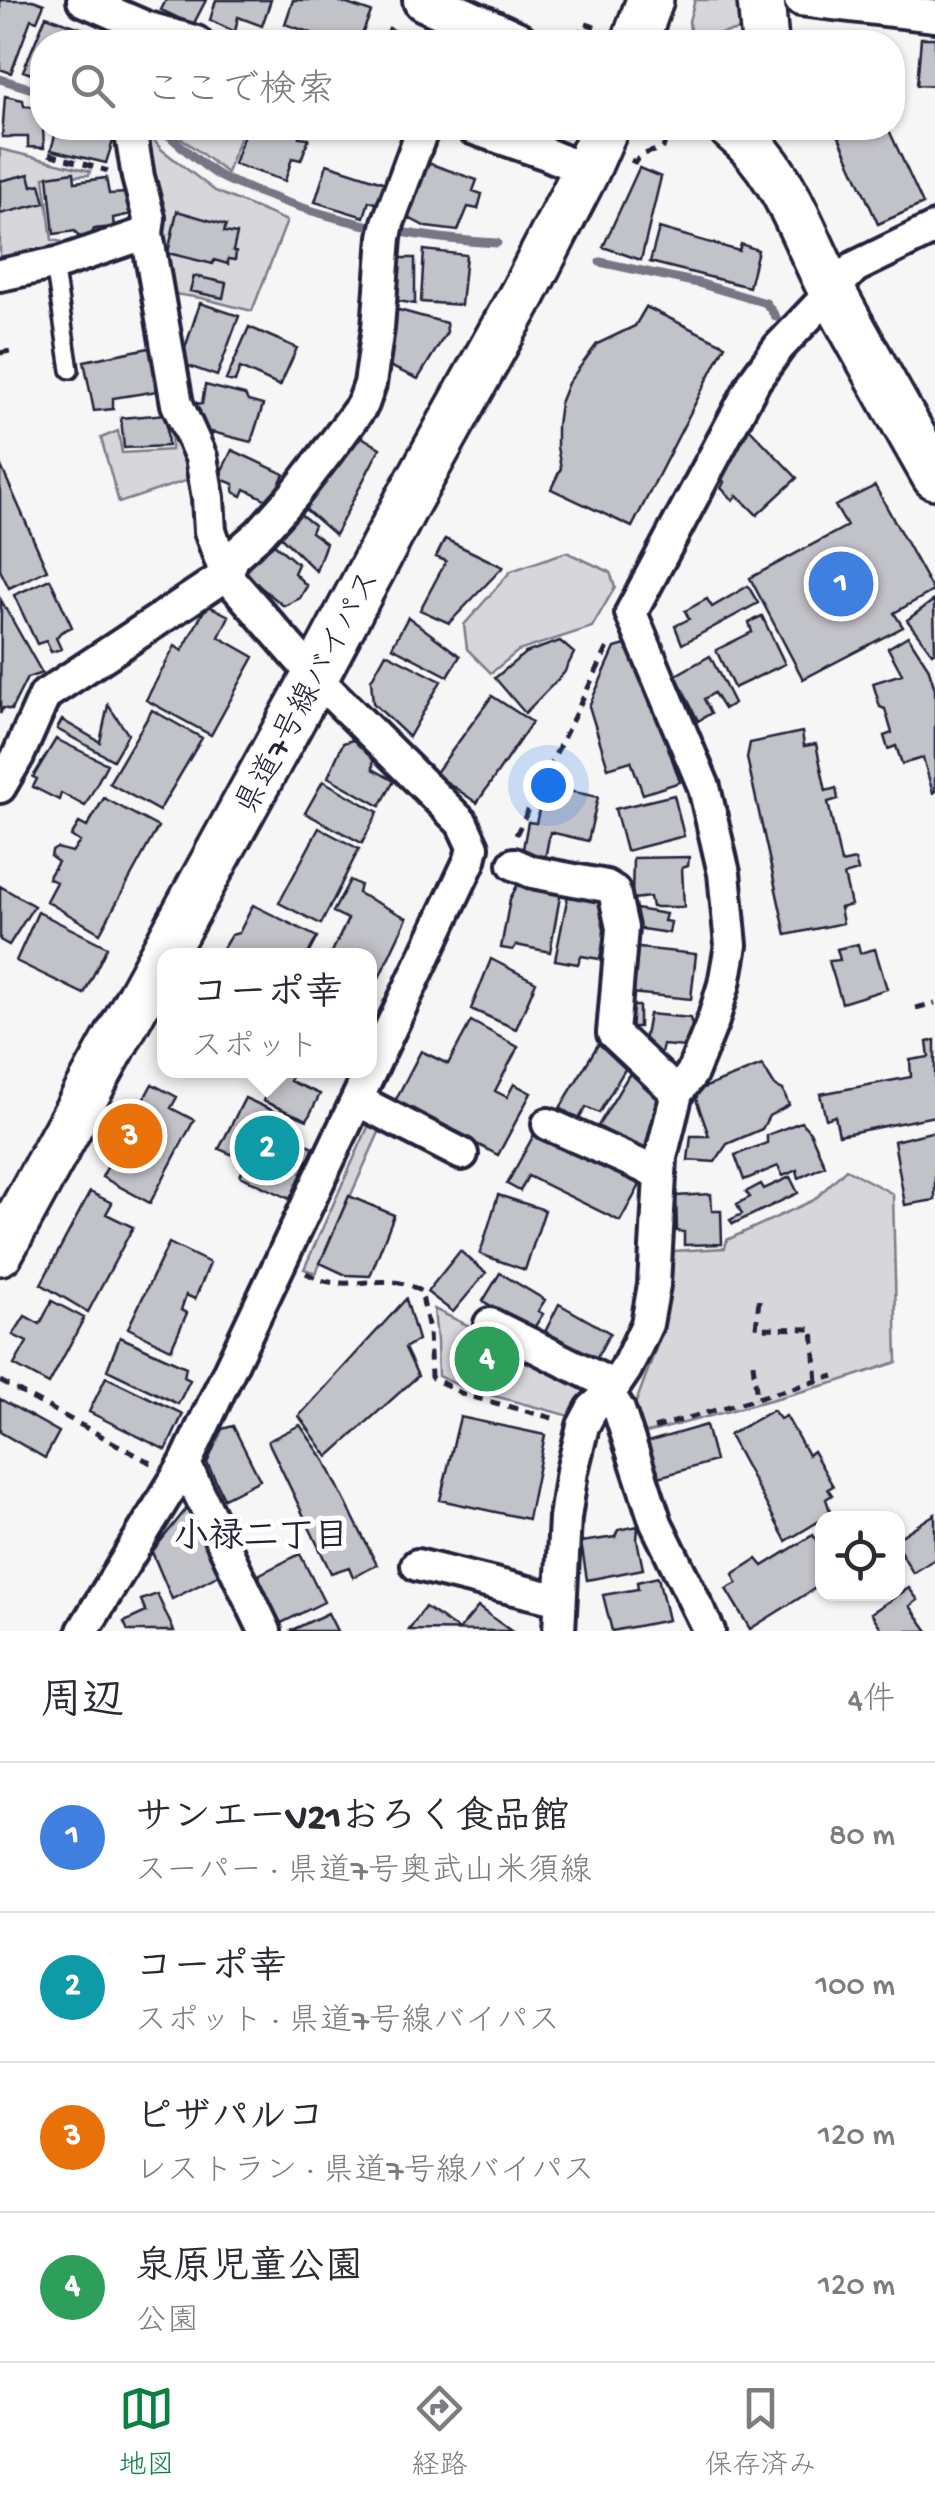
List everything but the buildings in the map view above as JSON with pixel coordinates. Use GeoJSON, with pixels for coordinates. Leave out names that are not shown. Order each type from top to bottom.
{"type":"FeatureCollection","features":[{"type":"Feature","properties":{"kind":"main road"},"geometry":{"type":"LineString","coordinates":[[424,0],[490,30]]}},
{"type":"Feature","properties":{"kind":"main road"},"geometry":{"type":"LineString","coordinates":[[620,30],[650,0]]}},
{"type":"Feature","properties":{"kind":"main road"},"geometry":{"type":"LineString","coordinates":[[761,0],[764,30]]}},
{"type":"Feature","properties":{"kind":"main road"},"geometry":{"type":"LineString","coordinates":[[746,140],[771,167],[832,290],[935,476]]}},
{"type":"Feature","properties":{"kind":"main road"},"geometry":{"type":"LineString","coordinates":[[780,140],[810,242]]}},
{"type":"Feature","properties":{"kind":"main road","name":"県道7号線バイパス"},"geometry":{"type":"LineString","coordinates":[[167,948],[586,172],[617,143]]}},
{"type":"Feature","properties":{"kind":"main road","name":"県道7号線バイパス"},"geometry":{"type":"LineString","coordinates":[[0,1252],[157,965]]}},
{"type":"Feature","properties":{"kind":"street"},"geometry":{"type":"LineString","coordinates":[[83,0],[148,23]]}},
{"type":"Feature","properties":{"kind":"street"},"geometry":{"type":"LineString","coordinates":[[800,0],[935,16]]}},
{"type":"Feature","properties":{"kind":"street"},"geometry":{"type":"LineString","coordinates":[[132,140],[149,218],[147,233],[177,404],[201,457],[210,531],[226,575],[315,677],[462,822],[473,847],[377,1058]]}},
{"type":"Feature","properties":{"kind":"street"},"geometry":{"type":"LineString","coordinates":[[0,787],[9,751],[45,696],[226,575],[235,555],[260,534],[294,495],[363,404],[378,328],[386,230],[420,140]]}},
{"type":"Feature","properties":{"kind":"street"},"geometry":{"type":"LineString","coordinates":[[507,140],[586,172]]}},
{"type":"Feature","properties":{"kind":"street"},"geometry":{"type":"LineString","coordinates":[[559,1631],[565,1518],[583,1426],[592,1408],[626,1369],[647,1324],[661,1157],[677,1093],[692,1074],[714,1021],[732,946],[724,873],[704,788],[631,613],[755,380],[778,346],[855,267],[935,228]]}},
{"type":"Feature","properties":{"kind":"street"},"geometry":{"type":"LineString","coordinates":[[0,275],[54,264],[147,233]]}},
{"type":"Feature","properties":{"kind":"street"},"geometry":{"type":"LineString","coordinates":[[513,853],[532,872],[606,886],[614,891],[622,928],[613,1033],[677,1093]]}},
{"type":"Feature","properties":{"kind":"street"},"geometry":{"type":"LineString","coordinates":[[83,1631],[180,1471],[367,1078]]}},
{"type":"Feature","properties":{"kind":"street"},"geometry":{"type":"LineString","coordinates":[[357,1100],[462,1154]]}},
{"type":"Feature","properties":{"kind":"street"},"geometry":{"type":"LineString","coordinates":[[548,1124],[660,1174]]}},
{"type":"Feature","properties":{"kind":"street"},"geometry":{"type":"LineString","coordinates":[[490,1324],[611,1390],[656,1522],[709,1631]]}},
{"type":"Feature","properties":{"kind":"street"},"geometry":{"type":"LineString","coordinates":[[180,1471],[265,1631]]}},
{"type":"Feature","properties":{"kind":"street"},"geometry":{"type":"LineString","coordinates":[[417,1565],[560,1600]]}},
{"type":"Feature","properties":{"kind":"lane"},"geometry":{"type":"LineString","coordinates":[[54,264],[70,370]]}},
{"type":"Feature","properties":{"kind":"path"},"geometry":{"type":"LineString","coordinates":[[581,30],[584,23],[602,30]]}},
{"type":"Feature","properties":{"kind":"path"},"geometry":{"type":"LineString","coordinates":[[617,143],[635,162],[642,154],[664,148],[666,140]]}},
{"type":"Feature","properties":{"kind":"path"},"geometry":{"type":"LineString","coordinates":[[49,154],[138,177]]}},
{"type":"Feature","properties":{"kind":"path"},"geometry":{"type":"LineString","coordinates":[[0,354],[16,350]]}},
{"type":"Feature","properties":{"kind":"path"},"geometry":{"type":"LineString","coordinates":[[513,853],[617,628],[631,613]]}},
{"type":"Feature","properties":{"kind":"path"},"geometry":{"type":"LineString","coordinates":[[916,1008],[935,1004]]}},
{"type":"Feature","properties":{"kind":"path"},"geometry":{"type":"LineString","coordinates":[[280,1262],[326,1282],[388,1280],[412,1286],[421,1292],[429,1330],[431,1378],[465,1395],[583,1426]]}},
{"type":"Feature","properties":{"kind":"path"},"geometry":{"type":"LineString","coordinates":[[759,1300],[756,1328],[814,1329],[817,1383]]}},
{"type":"Feature","properties":{"kind":"path"},"geometry":{"type":"LineString","coordinates":[[753,1363],[758,1399]]}},
{"type":"Feature","properties":{"kind":"path"},"geometry":{"type":"LineString","coordinates":[[627,1435],[834,1376]]}},
{"type":"Feature","properties":{"kind":"path"},"geometry":{"type":"LineString","coordinates":[[0,1381],[180,1471]]}},
{"type":"Feature","properties":{"kind":"shaded area"},"geometry":{"type":"Polygon","coordinates":[[[695,0],[748,0],[751,28],[690,30],[695,0]]]}},
{"type":"Feature","properties":{"kind":"shaded area"},"geometry":{"type":"Polygon","coordinates":[[[143,140],[154,140],[215,191],[287,221],[252,311],[167,293],[143,140]]]}},
{"type":"Feature","properties":{"kind":"shaded area"},"geometry":{"type":"Polygon","coordinates":[[[184,140],[239,140],[227,173],[184,140]]]}},
{"type":"Feature","properties":{"kind":"shaded area"},"geometry":{"type":"Polygon","coordinates":[[[0,149],[90,171],[89,175],[44,177],[52,240],[68,243],[50,258],[0,266],[0,149]]]}},
{"type":"Feature","properties":{"kind":"shaded area"},"geometry":{"type":"Polygon","coordinates":[[[172,419],[197,477],[119,503],[101,438],[118,431],[122,453],[171,450],[172,419]]]}},
{"type":"Feature","properties":{"kind":"shaded area"},"geometry":{"type":"Polygon","coordinates":[[[566,552],[610,572],[615,587],[592,627],[518,651],[491,673],[467,649],[464,625],[511,571],[566,552]]]}},
{"type":"Feature","properties":{"kind":"shaded area"},"geometry":{"type":"Polygon","coordinates":[[[369,1125],[380,1130],[316,1273],[304,1269],[369,1125]]]}},
{"type":"Feature","properties":{"kind":"shaded area"},"geometry":{"type":"Polygon","coordinates":[[[846,1169],[893,1194],[897,1362],[636,1436],[635,1405],[658,1343],[674,1251],[725,1248],[727,1240],[814,1200],[846,1169]]]}},
{"type":"Feature","properties":{"kind":"shaded area"},"geometry":{"type":"Polygon","coordinates":[[[434,1309],[589,1384],[570,1416],[464,1388],[438,1376],[434,1309]]]}},
{"type":"Feature","properties":{"kind":"waterway"},"geometry":{"type":"LineString","coordinates":[[0,79],[30,88]]}},
{"type":"Feature","properties":{"kind":"waterway"},"geometry":{"type":"LineString","coordinates":[[174,140],[220,176],[285,202],[389,230],[497,243]]}},
{"type":"Feature","properties":{"kind":"waterway"},"geometry":{"type":"LineString","coordinates":[[600,262],[698,283],[766,303],[776,317]]}},
{"type":"Feature","properties":{"kind":"place","name":"サンエーV21おろく食品館"},"geometry":{"type":"Point","coordinates":[841,584]}},
{"type":"Feature","properties":{"kind":"place","name":"ピザパルコ"},"geometry":{"type":"Point","coordinates":[130,1136]}},
{"type":"Feature","properties":{"kind":"place","name":"コーポ幸"},"geometry":{"type":"Point","coordinates":[267,1148]}},
{"type":"Feature","properties":{"kind":"place","name":"泉原児童公園"},"geometry":{"type":"Point","coordinates":[487,1359]}},
{"type":"Feature","properties":{"kind":"district","name":"小禄二丁目"},"geometry":{"type":"Point","coordinates":[261,1534]}}]}
